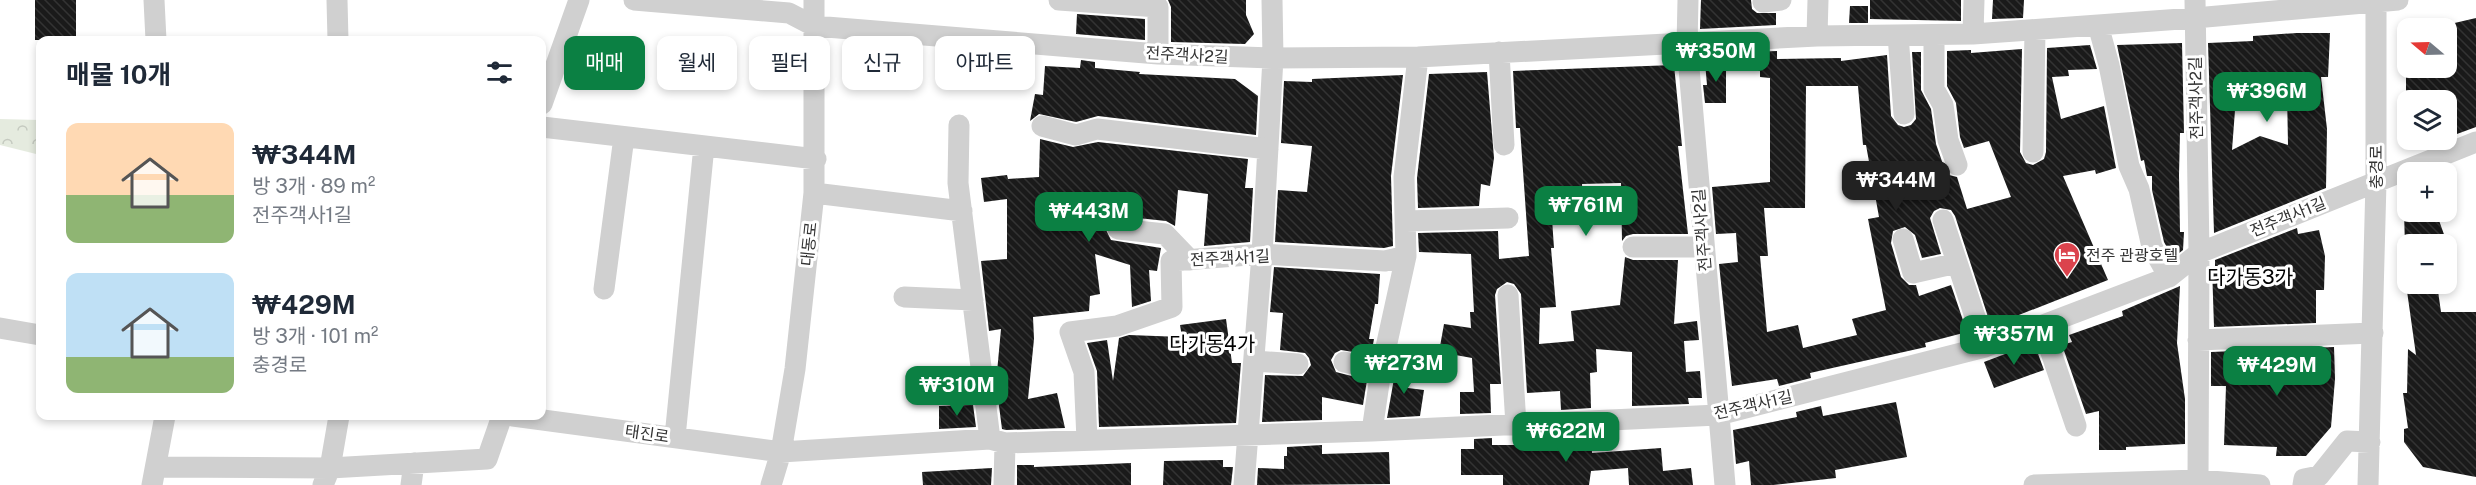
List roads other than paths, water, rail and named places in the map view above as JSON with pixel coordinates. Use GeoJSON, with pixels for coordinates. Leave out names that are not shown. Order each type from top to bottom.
{"type":"FeatureCollection","features":[{"type":"Feature","properties":{"kind":"street"},"geometry":{"type":"LineString","coordinates":[[154,0],[156,36]]}},
{"type":"Feature","properties":{"kind":"street"},"geometry":{"type":"LineString","coordinates":[[337,0],[338,36]]}},
{"type":"Feature","properties":{"kind":"street"},"geometry":{"type":"LineString","coordinates":[[546,93],[579,0]]}},
{"type":"Feature","properties":{"kind":"street"},"geometry":{"type":"LineString","coordinates":[[634,0],[782,6],[814,26]]}},
{"type":"Feature","properties":{"kind":"street","name":"대동로"},"geometry":{"type":"LineString","coordinates":[[771,485],[781,452],[795,369],[814,193],[816,159],[814,0]]}},
{"type":"Feature","properties":{"kind":"street"},"geometry":{"type":"LineString","coordinates":[[1059,0],[1158,7],[1158,54]]}},
{"type":"Feature","properties":{"kind":"street"},"geometry":{"type":"LineString","coordinates":[[1244,485],[1265,203],[1273,58],[1272,0]]}},
{"type":"Feature","properties":{"kind":"street","name":"전주객사2길"},"geometry":{"type":"LineString","coordinates":[[1688,0],[1687,45],[1725,485]]}},
{"type":"Feature","properties":{"kind":"street"},"geometry":{"type":"LineString","coordinates":[[1817,36],[1818,0]]}},
{"type":"Feature","properties":{"kind":"street"},"geometry":{"type":"LineString","coordinates":[[1973,34],[1974,0]]}},
{"type":"Feature","properties":{"kind":"street"},"geometry":{"type":"LineString","coordinates":[[2376,1],[2398,0]]}},
{"type":"Feature","properties":{"kind":"street","name":"전주객사2길"},"geometry":{"type":"LineString","coordinates":[[814,26],[1158,54],[1273,58],[1418,57],[1687,45],[1817,36],[1973,34],[2097,25],[2195,9],[2376,1]]}},
{"type":"Feature","properties":{"kind":"street","name":"충경로"},"geometry":{"type":"LineString","coordinates":[[2368,485],[2376,182],[2376,1]]}},
{"type":"Feature","properties":{"kind":"street","name":"전주객사2길"},"geometry":{"type":"LineString","coordinates":[[2195,9],[2199,253]]}},
{"type":"Feature","properties":{"kind":"street"},"geometry":{"type":"LineString","coordinates":[[2097,25],[2109,66],[2129,166],[2139,189],[2152,247],[2169,276]]}},
{"type":"Feature","properties":{"kind":"street"},"geometry":{"type":"LineString","coordinates":[[2033,152],[2034,30]]}},
{"type":"Feature","properties":{"kind":"street"},"geometry":{"type":"LineString","coordinates":[[1898,35],[1904,114]]}},
{"type":"Feature","properties":{"kind":"street"},"geometry":{"type":"LineString","coordinates":[[1934,35],[1934,89],[1943,105],[1948,140],[1958,165]]}},
{"type":"Feature","properties":{"kind":"street"},"geometry":{"type":"LineString","coordinates":[[1499,52],[1504,145]]}},
{"type":"Feature","properties":{"kind":"street"},"geometry":{"type":"LineString","coordinates":[[1372,431],[1381,370],[1406,256],[1404,177],[1418,57]]}},
{"type":"Feature","properties":{"kind":"street"},"geometry":{"type":"LineString","coordinates":[[959,126],[958,183],[973,300],[1004,485]]}},
{"type":"Feature","properties":{"kind":"street"},"geometry":{"type":"LineString","coordinates":[[1042,126],[1076,135],[1096,129],[1268,149]]}},
{"type":"Feature","properties":{"kind":"street"},"geometry":{"type":"LineString","coordinates":[[546,128],[816,159]]}},
{"type":"Feature","properties":{"kind":"street"},"geometry":{"type":"LineString","coordinates":[[603,290],[624,137]]}},
{"type":"Feature","properties":{"kind":"street","name":"전주객사1길"},"geometry":{"type":"LineString","coordinates":[[781,452],[997,441],[1372,431],[1718,415],[1985,348],[2169,276],[2199,253],[2476,142]]}},
{"type":"Feature","properties":{"kind":"street"},"geometry":{"type":"LineString","coordinates":[[675,437],[704,146]]}},
{"type":"Feature","properties":{"kind":"street"},"geometry":{"type":"LineString","coordinates":[[814,193],[962,211]]}},
{"type":"Feature","properties":{"kind":"street"},"geometry":{"type":"LineString","coordinates":[[1406,221],[1508,218]]}},
{"type":"Feature","properties":{"kind":"street"},"geometry":{"type":"LineString","coordinates":[[1943,220],[1985,348]]}},
{"type":"Feature","properties":{"kind":"street"},"geometry":{"type":"LineString","coordinates":[[1118,229],[1165,234],[1190,260]]}},
{"type":"Feature","properties":{"kind":"street"},"geometry":{"type":"LineString","coordinates":[[1903,240],[1913,273],[1957,263]]}},
{"type":"Feature","properties":{"kind":"street"},"geometry":{"type":"LineString","coordinates":[[1633,247],[1704,247]]}},
{"type":"Feature","properties":{"kind":"street"},"geometry":{"type":"LineString","coordinates":[[2198,480],[2199,253]]}},
{"type":"Feature","properties":{"kind":"street","name":"전주객사1길"},"geometry":{"type":"LineString","coordinates":[[1087,440],[1084,372],[1070,332],[1117,326],[1172,307],[1171,261],[1262,254],[1385,261],[1406,256]]}},
{"type":"Feature","properties":{"kind":"street"},"geometry":{"type":"LineString","coordinates":[[1508,295],[1516,424]]}},
{"type":"Feature","properties":{"kind":"street"},"geometry":{"type":"LineString","coordinates":[[904,297],[973,300]]}},
{"type":"Feature","properties":{"kind":"street"},"geometry":{"type":"LineString","coordinates":[[2042,326],[2076,426]]}},
{"type":"Feature","properties":{"kind":"street"},"geometry":{"type":"LineString","coordinates":[[0,328],[36,334]]}},
{"type":"Feature","properties":{"kind":"street"},"geometry":{"type":"LineString","coordinates":[[2198,340],[2373,333]]}},
{"type":"Feature","properties":{"kind":"street"},"geometry":{"type":"LineString","coordinates":[[1254,361],[1298,364]]}},
{"type":"Feature","properties":{"kind":"street"},"geometry":{"type":"LineString","coordinates":[[1344,362],[1381,370]]}},
{"type":"Feature","properties":{"kind":"street"},"geometry":{"type":"LineString","coordinates":[[164,420],[154,476],[327,477],[414,463],[488,459],[501,420]]}},
{"type":"Feature","properties":{"kind":"street"},"geometry":{"type":"LineString","coordinates":[[327,477],[338,420]]}},
{"type":"Feature","properties":{"kind":"street","name":"태진로"},"geometry":{"type":"LineString","coordinates":[[544,420],[781,452]]}},
{"type":"Feature","properties":{"kind":"street"},"geometry":{"type":"LineString","coordinates":[[2303,485],[2304,479],[2319,476],[2347,441],[2370,442]]}},
{"type":"Feature","properties":{"kind":"street"},"geometry":{"type":"LineString","coordinates":[[411,485],[414,463]]}},
{"type":"Feature","properties":{"kind":"street"},"geometry":{"type":"LineString","coordinates":[[2034,485],[2198,480],[2260,485]]}},
{"type":"Feature","properties":{"kind":"place","name":"전주 관광호텔"},"geometry":{"type":"Point","coordinates":[2067,278]}},
{"type":"Feature","properties":{"kind":"district","name":"다가동3가"},"geometry":{"type":"Point","coordinates":[2250,277]}},
{"type":"Feature","properties":{"kind":"district","name":"다가동4가"},"geometry":{"type":"Point","coordinates":[1212,344]}}]}
